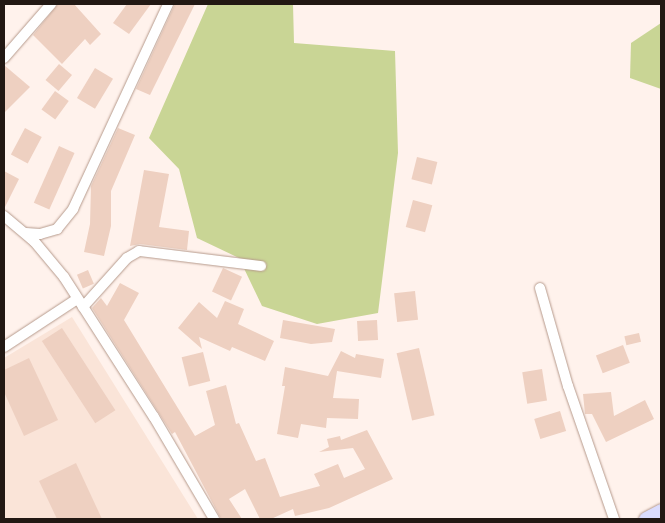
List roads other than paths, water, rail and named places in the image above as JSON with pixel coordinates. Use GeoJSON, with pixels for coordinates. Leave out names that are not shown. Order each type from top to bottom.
{"type":"FeatureCollection","features":[{"type":"Feature","properties":{"kind":"main road"},"geometry":{"type":"LineString","coordinates":[[646,519],[661,511]]}},
{"type":"Feature","properties":{"kind":"street"},"geometry":{"type":"LineString","coordinates":[[4,58],[52,4]]}},
{"type":"Feature","properties":{"kind":"street"},"geometry":{"type":"LineString","coordinates":[[26,233],[40,234],[57,228],[73,209],[168,4]]}},
{"type":"Feature","properties":{"kind":"street"},"geometry":{"type":"LineString","coordinates":[[4,216],[26,233],[50,259],[80,303],[214,519]]}},
{"type":"Feature","properties":{"kind":"street"},"geometry":{"type":"LineString","coordinates":[[4,347],[80,303],[127,258],[139,252],[260,266]]}},
{"type":"Feature","properties":{"kind":"street"},"geometry":{"type":"LineString","coordinates":[[540,288],[568,386],[614,519]]}}]}
